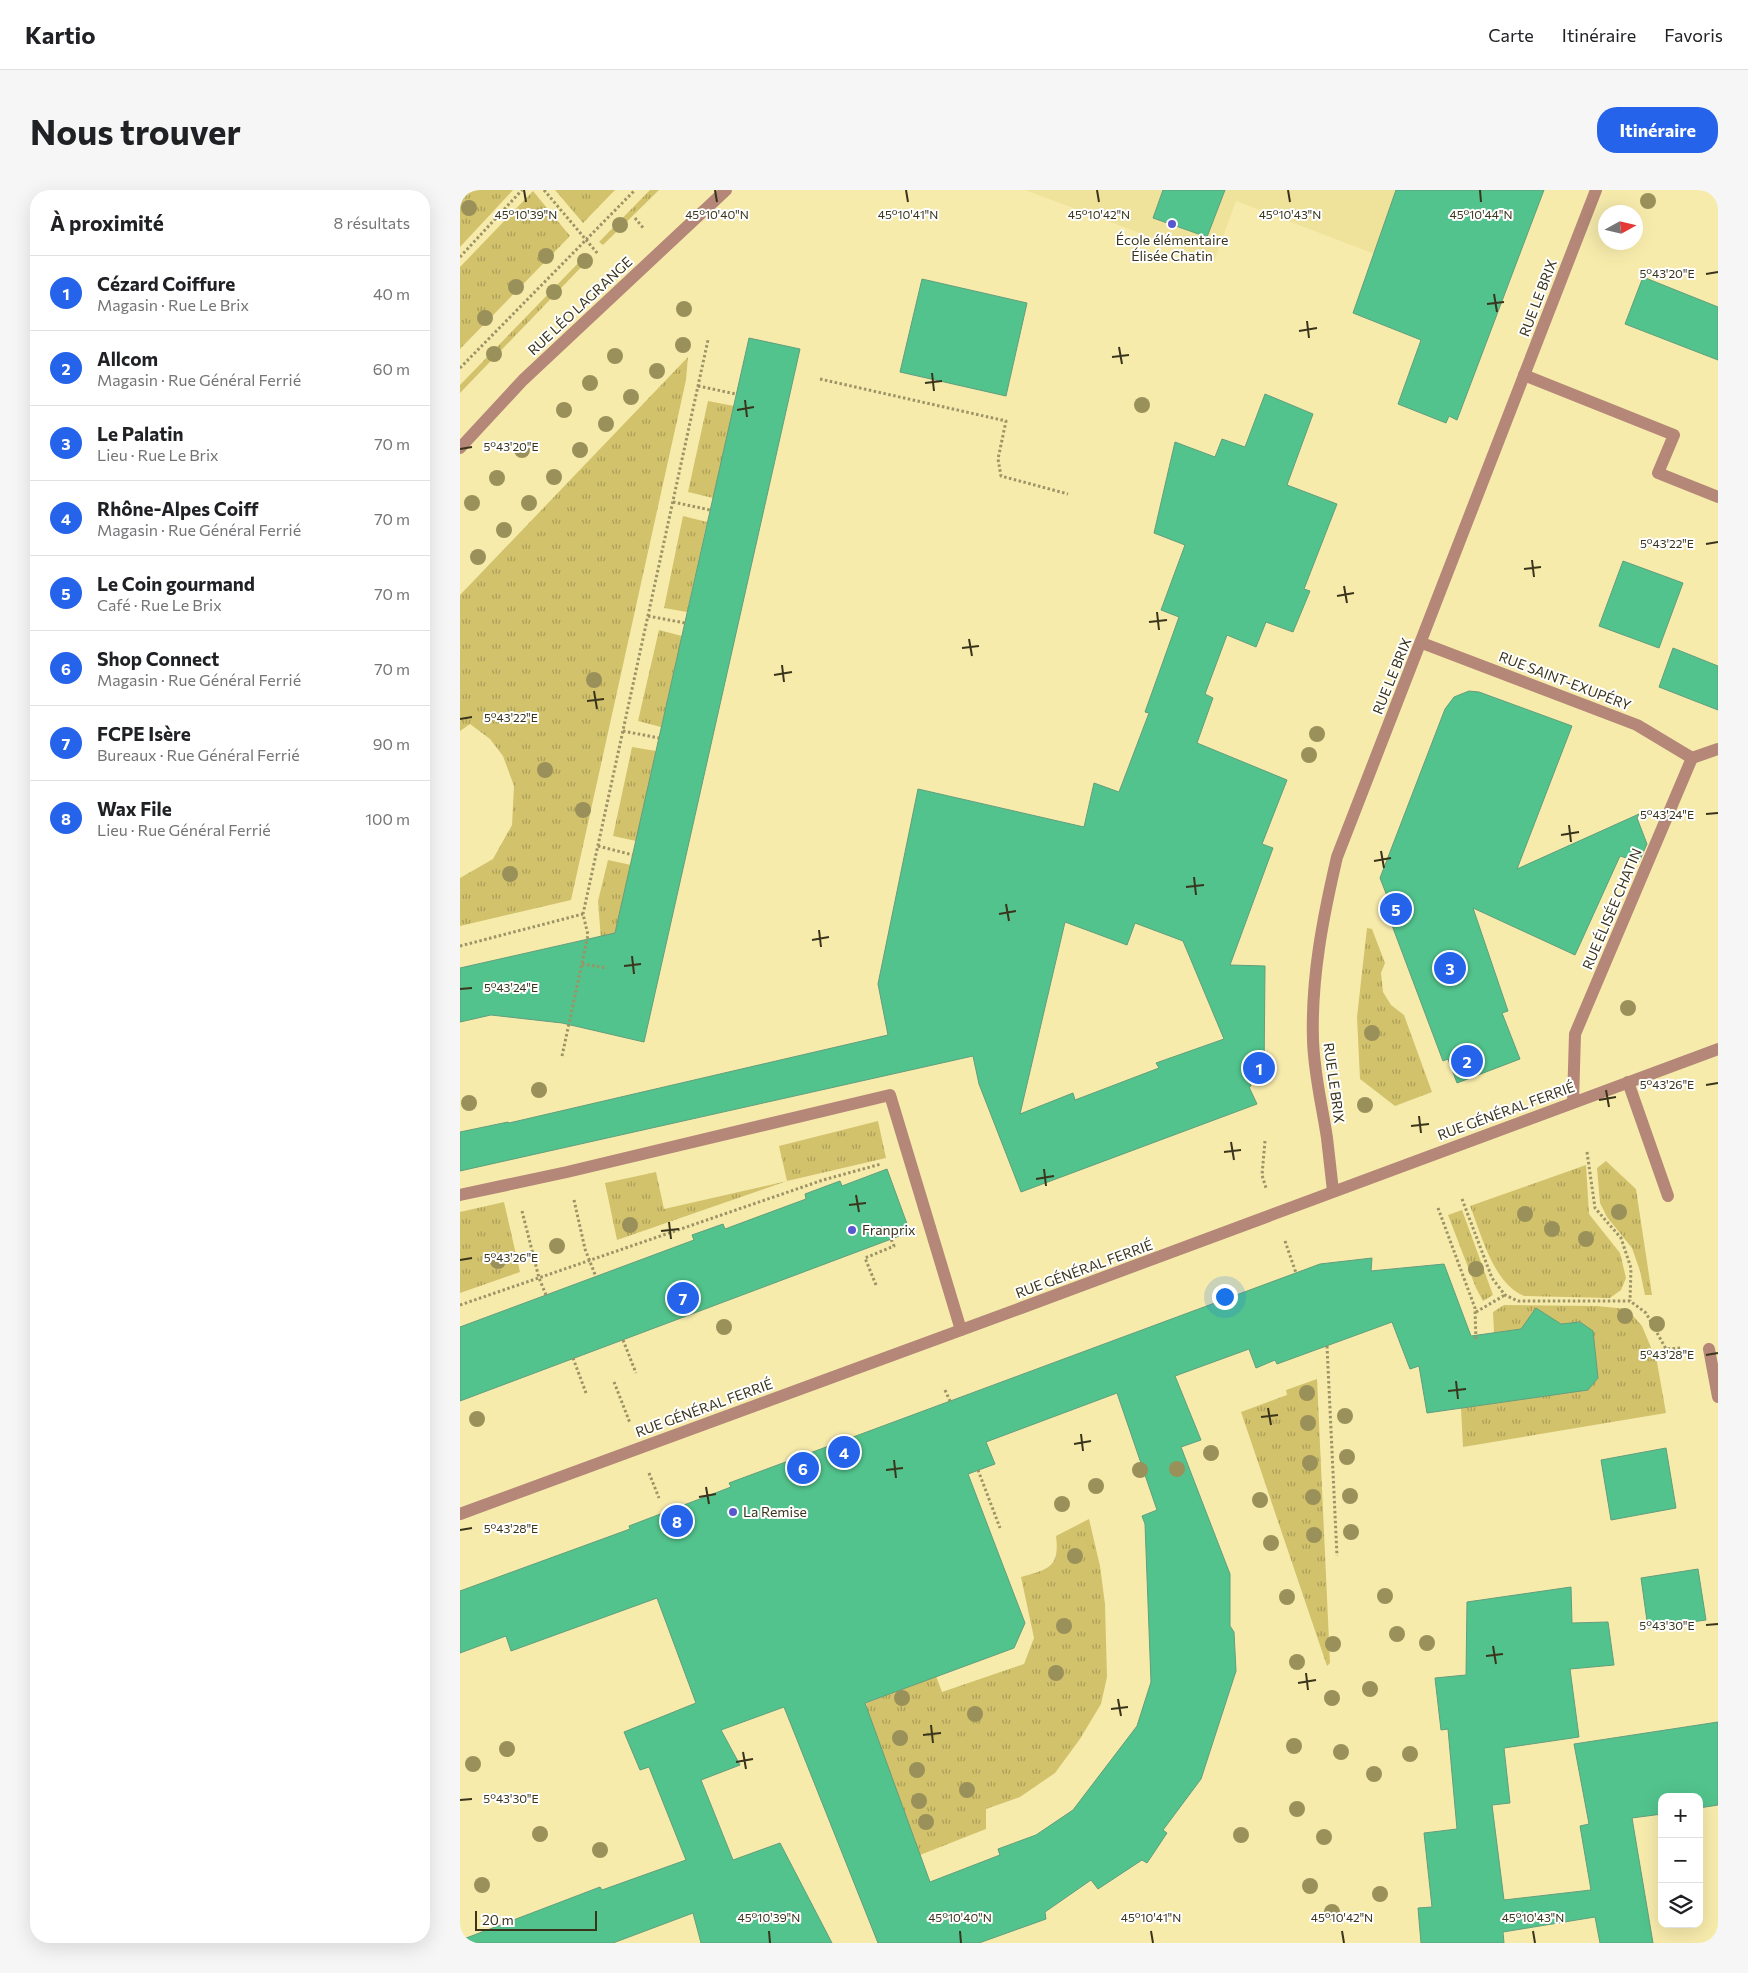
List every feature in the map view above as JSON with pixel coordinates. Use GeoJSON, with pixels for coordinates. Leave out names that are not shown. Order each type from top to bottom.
{"type":"FeatureCollection","features":[{"type":"Feature","properties":{"kind":"street","name":"RUE LÉO LAGRANGE"},"geometry":{"type":"LineString","coordinates":[[460,448],[523,380],[726,190]]}},
{"type":"Feature","properties":{"kind":"street","name":"RUE LE BRIX"},"geometry":{"type":"LineString","coordinates":[[1333,1190],[1327,1138],[1318,1094],[1313,1040],[1315,974],[1323,916],[1337,857],[1422,643],[1596,190]]}},
{"type":"Feature","properties":{"kind":"street"},"geometry":{"type":"LineString","coordinates":[[1524,375],[1674,435],[1658,473],[1718,497]]}},
{"type":"Feature","properties":{"kind":"street","name":"RUE SAINT-EXUPÉRY"},"geometry":{"type":"LineString","coordinates":[[1422,643],[1637,725],[1692,758]]}},
{"type":"Feature","properties":{"kind":"street"},"geometry":{"type":"LineString","coordinates":[[1692,758],[1718,750]]}},
{"type":"Feature","properties":{"kind":"street","name":"RUE ÉLISÉE CHATIN"},"geometry":{"type":"LineString","coordinates":[[1573,1102],[1575,1034],[1692,758]]}},
{"type":"Feature","properties":{"kind":"street","name":"RUE GÉNÉRAL FERRIÉ"},"geometry":{"type":"LineString","coordinates":[[460,1514],[1718,1049]]}},
{"type":"Feature","properties":{"kind":"street"},"geometry":{"type":"LineString","coordinates":[[1628,1082],[1668,1196]]}},
{"type":"Feature","properties":{"kind":"street"},"geometry":{"type":"LineString","coordinates":[[460,1195],[567,1172],[890,1095],[961,1330]]}},
{"type":"Feature","properties":{"kind":"street"},"geometry":{"type":"LineString","coordinates":[[1709,1349],[1718,1397]]}},
{"type":"Feature","properties":{"kind":"path"},"geometry":{"type":"LineString","coordinates":[[460,257],[522,190]]}},
{"type":"Feature","properties":{"kind":"path"},"geometry":{"type":"LineString","coordinates":[[544,190],[598,254]]}},
{"type":"Feature","properties":{"kind":"path"},"geometry":{"type":"LineString","coordinates":[[460,368],[635,190]]}},
{"type":"Feature","properties":{"kind":"path"},"geometry":{"type":"LineString","coordinates":[[562,1056],[588,935],[583,914],[708,340]]}},
{"type":"Feature","properties":{"kind":"path"},"geometry":{"type":"LineString","coordinates":[[820,379],[1006,421],[998,459],[1001,476],[1068,494]]}},
{"type":"Feature","properties":{"kind":"path"},"geometry":{"type":"LineString","coordinates":[[698,386],[736,394]]}},
{"type":"Feature","properties":{"kind":"path"},"geometry":{"type":"LineString","coordinates":[[673,502],[710,510]]}},
{"type":"Feature","properties":{"kind":"path"},"geometry":{"type":"LineString","coordinates":[[648,616],[685,623]]}},
{"type":"Feature","properties":{"kind":"path"},"geometry":{"type":"LineString","coordinates":[[623,731],[659,738]]}},
{"type":"Feature","properties":{"kind":"path"},"geometry":{"type":"LineString","coordinates":[[598,846],[632,855]]}},
{"type":"Feature","properties":{"kind":"path"},"geometry":{"type":"LineString","coordinates":[[460,946],[583,914]]}},
{"type":"Feature","properties":{"kind":"path"},"geometry":{"type":"LineString","coordinates":[[582,964],[607,968]]}},
{"type":"Feature","properties":{"kind":"path"},"geometry":{"type":"LineString","coordinates":[[1265,1141],[1262,1175],[1296,1273]]}},
{"type":"Feature","properties":{"kind":"path"},"geometry":{"type":"LineString","coordinates":[[1587,1152],[1595,1208],[1621,1238],[1631,1268],[1630,1301]]}},
{"type":"Feature","properties":{"kind":"path"},"geometry":{"type":"LineString","coordinates":[[460,1305],[823,1180],[909,1157]]}},
{"type":"Feature","properties":{"kind":"path"},"geometry":{"type":"LineString","coordinates":[[1462,1199],[1492,1278],[1505,1295],[1518,1301],[1630,1301],[1646,1313],[1666,1349],[1709,1349]]}},
{"type":"Feature","properties":{"kind":"path"},"geometry":{"type":"LineString","coordinates":[[1438,1208],[1476,1312],[1476,1341]]}},
{"type":"Feature","properties":{"kind":"path"},"geometry":{"type":"LineString","coordinates":[[580,1228],[585,1249],[596,1277]]}},
{"type":"Feature","properties":{"kind":"path"},"geometry":{"type":"LineString","coordinates":[[528,1237],[539,1278],[546,1295]]}},
{"type":"Feature","properties":{"kind":"path"},"geometry":{"type":"LineString","coordinates":[[876,1284],[865,1258],[894,1246],[891,1239]]}},
{"type":"Feature","properties":{"kind":"path"},"geometry":{"type":"LineString","coordinates":[[1476,1312],[1505,1295]]}},
{"type":"Feature","properties":{"kind":"path"},"geometry":{"type":"LineString","coordinates":[[623,1340],[636,1373]]}},
{"type":"Feature","properties":{"kind":"path"},"geometry":{"type":"LineString","coordinates":[[1327,1346],[1337,1556]]}},
{"type":"Feature","properties":{"kind":"path"},"geometry":{"type":"LineString","coordinates":[[572,1358],[586,1393]]}},
{"type":"Feature","properties":{"kind":"path"},"geometry":{"type":"LineString","coordinates":[[945,1390],[950,1401]]}},
{"type":"Feature","properties":{"kind":"path"},"geometry":{"type":"LineString","coordinates":[[978,1470],[1000,1528]]}},
{"type":"Feature","properties":{"kind":"shaded area","name":"École élémentaire Élisée Chatin"},"geometry":{"type":"Polygon","coordinates":[[[1025,190],[1400,190],[1375,254],[1236,201],[1214,261],[1025,190]]]}},
{"type":"Feature","properties":{"kind":"green space"},"geometry":{"type":"Polygon","coordinates":[[[460,190],[513,190],[460,247],[460,190]]]}},
{"type":"Feature","properties":{"kind":"green space"},"geometry":{"type":"Polygon","coordinates":[[[555,190],[615,190],[583,223],[555,190]]]}},
{"type":"Feature","properties":{"kind":"green space"},"geometry":{"type":"Polygon","coordinates":[[[650,190],[659,190],[603,245],[599,242],[650,190]]]}},
{"type":"Feature","properties":{"kind":"green space"},"geometry":{"type":"Polygon","coordinates":[[[533,191],[570,236],[460,349],[460,267],[533,191]]]}},
{"type":"Feature","properties":{"kind":"green space"},"geometry":{"type":"Polygon","coordinates":[[[587,254],[590,258],[460,393],[460,385],[587,254]]]}},
{"type":"Feature","properties":{"kind":"green space"},"geometry":{"type":"Polygon","coordinates":[[[688,357],[686,380],[571,900],[460,926],[460,878],[493,859],[512,825],[514,786],[503,756],[490,739],[470,724],[460,731],[460,595],[688,357]]]}},
{"type":"Feature","properties":{"kind":"green space"},"geometry":{"type":"Polygon","coordinates":[[[708,401],[734,406],[713,498],[688,492],[708,401]]]}},
{"type":"Feature","properties":{"kind":"green space"},"geometry":{"type":"Polygon","coordinates":[[[683,516],[707,522],[687,612],[664,608],[683,516]]]}},
{"type":"Feature","properties":{"kind":"green space"},"geometry":{"type":"Polygon","coordinates":[[[659,630],[682,636],[661,727],[638,721],[659,630]]]}},
{"type":"Feature","properties":{"kind":"green space"},"geometry":{"type":"Polygon","coordinates":[[[632,747],[656,751],[636,841],[613,836],[632,747]]]}},
{"type":"Feature","properties":{"kind":"green space"},"geometry":{"type":"Polygon","coordinates":[[[608,860],[631,865],[611,949],[601,940],[598,901],[608,860]]]}},
{"type":"Feature","properties":{"kind":"green space"},"geometry":{"type":"Polygon","coordinates":[[[1367,928],[1372,929],[1385,963],[1381,973],[1383,992],[1391,1005],[1404,1015],[1432,1092],[1395,1106],[1360,1079],[1357,1017],[1367,928]]]}},
{"type":"Feature","properties":{"kind":"green space"},"geometry":{"type":"Polygon","coordinates":[[[878,1121],[886,1158],[787,1181],[779,1146],[878,1121]]]}},
{"type":"Feature","properties":{"kind":"green space"},"geometry":{"type":"Polygon","coordinates":[[[1606,1161],[1636,1189],[1652,1295],[1645,1295],[1640,1271],[1632,1248],[1607,1217],[1600,1203],[1597,1168],[1606,1161]]]}},
{"type":"Feature","properties":{"kind":"green space"},"geometry":{"type":"Polygon","coordinates":[[[1586,1165],[1589,1214],[1620,1253],[1626,1278],[1621,1290],[1610,1298],[1524,1296],[1513,1290],[1496,1270],[1470,1206],[1586,1165]]]}},
{"type":"Feature","properties":{"kind":"green space"},"geometry":{"type":"Polygon","coordinates":[[[656,1172],[664,1209],[787,1181],[617,1240],[605,1183],[656,1172]]]}},
{"type":"Feature","properties":{"kind":"green space"},"geometry":{"type":"Polygon","coordinates":[[[504,1202],[520,1272],[460,1293],[460,1212],[504,1202]]]}},
{"type":"Feature","properties":{"kind":"green space"},"geometry":{"type":"Polygon","coordinates":[[[1462,1210],[1493,1295],[1483,1301],[1476,1288],[1448,1215],[1462,1210]]]}},
{"type":"Feature","properties":{"kind":"green space"},"geometry":{"type":"Polygon","coordinates":[[[1504,1305],[1597,1306],[1627,1309],[1642,1326],[1657,1362],[1666,1413],[1463,1447],[1461,1408],[1588,1390],[1598,1378],[1592,1331],[1580,1322],[1561,1324],[1536,1308],[1521,1329],[1494,1333],[1493,1312],[1504,1305]]]}},
{"type":"Feature","properties":{"kind":"green space"},"geometry":{"type":"Polygon","coordinates":[[[1317,1379],[1330,1663],[1327,1666],[1241,1412],[1287,1395],[1286,1390],[1317,1379]]]}},
{"type":"Feature","properties":{"kind":"green space"},"geometry":{"type":"Polygon","coordinates":[[[1089,1519],[1100,1566],[1105,1604],[1107,1677],[1101,1704],[1080,1739],[1055,1773],[1020,1797],[986,1809],[986,1829],[920,1855],[869,1716],[866,1703],[936,1676],[942,1692],[1024,1664],[1034,1638],[1021,1577],[1050,1566],[1056,1555],[1056,1536],[1089,1519]]]}},
{"type":"Feature","properties":{"kind":"building"},"geometry":{"type":"Polygon","coordinates":[[[1163,190],[1225,190],[1207,237],[1153,218],[1163,190]]]}},
{"type":"Feature","properties":{"kind":"building"},"geometry":{"type":"Polygon","coordinates":[[[1396,190],[1544,190],[1457,420],[1449,416],[1446,423],[1398,404],[1421,340],[1353,313],[1396,190]]]}},
{"type":"Feature","properties":{"kind":"building"},"geometry":{"type":"Polygon","coordinates":[[[1643,277],[1718,307],[1718,360],[1625,324],[1643,277]]]}},
{"type":"Feature","properties":{"kind":"building"},"geometry":{"type":"Polygon","coordinates":[[[922,279],[1027,303],[1006,396],[900,372],[922,279]]]}},
{"type":"Feature","properties":{"kind":"building"},"geometry":{"type":"Polygon","coordinates":[[[749,338],[800,349],[644,1042],[562,1023],[491,1015],[460,1022],[460,968],[615,933],[749,338]]]}},
{"type":"Feature","properties":{"kind":"building"},"geometry":{"type":"Polygon","coordinates":[[[1265,394],[1313,414],[1287,485],[1337,504],[1304,589],[1310,591],[1293,632],[1266,622],[1256,647],[1227,635],[1205,694],[1213,698],[1197,743],[1287,780],[1262,844],[1273,848],[1230,965],[1265,966],[1264,1077],[1250,1083],[1251,1086],[1249,1087],[1257,1104],[1021,1192],[979,1084],[973,1056],[460,1171],[460,1132],[509,1123],[888,1035],[878,984],[918,789],[1084,827],[1094,783],[1119,792],[1149,713],[1145,712],[1179,617],[1161,610],[1185,545],[1154,533],[1175,442],[1215,457],[1222,439],[1245,447],[1265,394]],[[1065,922],[1020,1114],[1073,1093],[1075,1100],[1159,1068],[1156,1063],[1224,1039],[1183,941],[1135,923],[1127,945],[1065,922]]]}},
{"type":"Feature","properties":{"kind":"building"},"geometry":{"type":"Polygon","coordinates":[[[1623,561],[1683,583],[1659,648],[1599,626],[1623,561]]]}},
{"type":"Feature","properties":{"kind":"building"},"geometry":{"type":"Polygon","coordinates":[[[1673,648],[1718,666],[1718,710],[1659,687],[1673,648]]]}},
{"type":"Feature","properties":{"kind":"building"},"geometry":{"type":"Polygon","coordinates":[[[1469,691],[1479,692],[1572,726],[1517,869],[1639,814],[1637,818],[1647,844],[1639,862],[1620,856],[1575,955],[1473,908],[1508,1011],[1502,1013],[1520,1059],[1457,1083],[1448,1059],[1443,1061],[1384,904],[1389,901],[1380,878],[1445,709],[1454,697],[1469,691]]]}},
{"type":"Feature","properties":{"kind":"building"},"geometry":{"type":"Polygon","coordinates":[[[887,1169],[910,1232],[460,1401],[460,1327],[694,1240],[692,1235],[723,1224],[725,1229],[806,1199],[805,1194],[840,1181],[842,1186],[887,1169]]]}},
{"type":"Feature","properties":{"kind":"building"},"geometry":{"type":"Polygon","coordinates":[[[1372,1258],[1371,1271],[1444,1264],[1471,1336],[1521,1329],[1536,1308],[1561,1324],[1580,1322],[1593,1331],[1598,1378],[1588,1390],[1427,1413],[1419,1366],[1410,1369],[1392,1322],[1277,1364],[1275,1360],[1256,1368],[1249,1349],[1175,1376],[1201,1440],[1181,1447],[1230,1574],[1230,1626],[1234,1632],[1236,1671],[1201,1779],[1163,1830],[1167,1833],[1147,1863],[1142,1860],[1098,1889],[1091,1880],[1045,1912],[1046,1919],[979,1943],[878,1943],[784,1707],[721,1730],[740,1765],[701,1780],[733,1860],[780,1843],[832,1943],[701,1943],[693,1913],[613,1943],[462,1943],[461,1940],[600,1887],[602,1890],[686,1860],[649,1767],[640,1770],[624,1732],[696,1703],[657,1598],[511,1651],[506,1636],[460,1653],[460,1591],[630,1529],[629,1526],[731,1487],[729,1483],[1320,1264],[1372,1258]],[[1117,1393],[986,1442],[995,1464],[968,1474],[1025,1623],[1014,1648],[865,1703],[930,1882],[1000,1855],[998,1849],[1036,1835],[1073,1810],[1137,1726],[1151,1682],[1145,1524],[1142,1516],[1157,1510],[1117,1393]]]}},
{"type":"Feature","properties":{"kind":"building"},"geometry":{"type":"Polygon","coordinates":[[[1666,1448],[1676,1508],[1611,1520],[1601,1460],[1666,1448]]]}},
{"type":"Feature","properties":{"kind":"building"},"geometry":{"type":"Polygon","coordinates":[[[1698,1569],[1706,1620],[1648,1628],[1641,1578],[1698,1569]]]}},
{"type":"Feature","properties":{"kind":"building"},"geometry":{"type":"Polygon","coordinates":[[[1571,1587],[1572,1623],[1608,1622],[1614,1665],[1570,1669],[1579,1737],[1504,1748],[1510,1803],[1492,1805],[1504,1900],[1591,1890],[1580,1826],[1589,1824],[1574,1744],[1718,1722],[1718,1805],[1703,1807],[1703,1793],[1658,1793],[1658,1815],[1632,1818],[1653,1943],[1600,1943],[1595,1917],[1503,1932],[1504,1943],[1421,1943],[1418,1908],[1432,1907],[1424,1833],[1457,1829],[1448,1729],[1441,1730],[1435,1678],[1466,1675],[1467,1602],[1571,1587]]]}},
{"type":"Feature","properties":{"kind":"place","name":"École élémentaire Élisée Chatin"},"geometry":{"type":"Point","coordinates":[1172,224]}},
{"type":"Feature","properties":{"kind":"place","name":"Le Coin gourmand"},"geometry":{"type":"Point","coordinates":[1396,909]}},
{"type":"Feature","properties":{"kind":"place","name":"Le Palatin"},"geometry":{"type":"Point","coordinates":[1450,968]}},
{"type":"Feature","properties":{"kind":"place","name":"Allcom"},"geometry":{"type":"Point","coordinates":[1467,1061]}},
{"type":"Feature","properties":{"kind":"place","name":"Cézard Coiffure"},"geometry":{"type":"Point","coordinates":[1259,1068]}},
{"type":"Feature","properties":{"kind":"place","name":"Franprix"},"geometry":{"type":"Point","coordinates":[852,1230]}},
{"type":"Feature","properties":{"kind":"place","name":"FCPE Isère"},"geometry":{"type":"Point","coordinates":[683,1298]}},
{"type":"Feature","properties":{"kind":"place","name":"Rhône-Alpes Coiff"},"geometry":{"type":"Point","coordinates":[844,1452]}},
{"type":"Feature","properties":{"kind":"place","name":"Shop Connect"},"geometry":{"type":"Point","coordinates":[803,1468]}},
{"type":"Feature","properties":{"kind":"place","name":"La Remise"},"geometry":{"type":"Point","coordinates":[733,1512]}},
{"type":"Feature","properties":{"kind":"place","name":"Wax File"},"geometry":{"type":"Point","coordinates":[677,1521]}}]}
